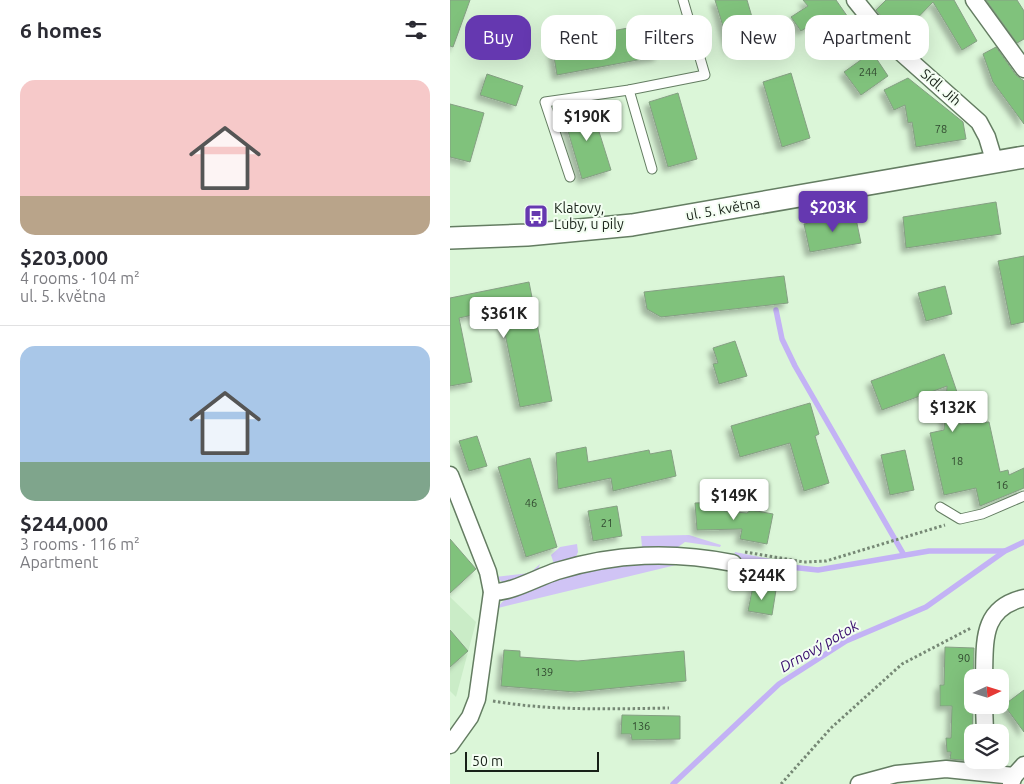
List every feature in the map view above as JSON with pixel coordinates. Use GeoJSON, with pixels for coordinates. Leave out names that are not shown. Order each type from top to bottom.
{"type":"FeatureCollection","features":[{"type":"Feature","properties":{"kind":"street","name":"Sídl. Jih"},"geometry":{"type":"LineString","coordinates":[[855,0],[888,41],[979,122],[987,137],[994,160]]}},
{"type":"Feature","properties":{"kind":"street"},"geometry":{"type":"LineString","coordinates":[[974,0],[1024,69]]}},
{"type":"Feature","properties":{"kind":"street","name":"ul. 5. května"},"geometry":{"type":"LineString","coordinates":[[450,238],[527,235],[632,225],[994,160],[1024,157]]}},
{"type":"Feature","properties":{"kind":"street"},"geometry":{"type":"LineString","coordinates":[[450,475],[488,572],[492,592],[477,698],[470,716],[450,745]]}},
{"type":"Feature","properties":{"kind":"street"},"geometry":{"type":"LineString","coordinates":[[492,592],[503,591],[573,566],[625,556],[681,554],[735,556]]}},
{"type":"Feature","properties":{"kind":"street"},"geometry":{"type":"LineString","coordinates":[[984,669],[985,645],[991,617],[1011,601],[1024,598]]}},
{"type":"Feature","properties":{"kind":"street"},"geometry":{"type":"LineString","coordinates":[[858,784],[896,774],[964,768]]}},
{"type":"Feature","properties":{"kind":"street"},"geometry":{"type":"LineString","coordinates":[[995,769],[1018,776]]}},
{"type":"Feature","properties":{"kind":"lane"},"geometry":{"type":"LineString","coordinates":[[570,177],[545,102],[629,90],[705,75],[683,0]]}},
{"type":"Feature","properties":{"kind":"lane"},"geometry":{"type":"LineString","coordinates":[[629,90],[652,169]]}},
{"type":"Feature","properties":{"kind":"lane"},"geometry":{"type":"LineString","coordinates":[[940,507],[960,519],[972,517],[1024,496]]}},
{"type":"Feature","properties":{"kind":"path"},"geometry":{"type":"LineString","coordinates":[[735,556],[813,562],[826,561],[942,526],[954,516]]}},
{"type":"Feature","properties":{"kind":"path"},"geometry":{"type":"LineString","coordinates":[[781,784],[831,728],[902,664],[991,617]]}},
{"type":"Feature","properties":{"kind":"path"},"geometry":{"type":"LineString","coordinates":[[477,698],[538,707],[593,710],[669,708]]}},
{"type":"Feature","properties":{"kind":"shaded area"},"geometry":{"type":"Polygon","coordinates":[[[689,535],[721,545],[720,547],[685,542],[678,547],[642,547],[641,536],[689,535]]]}},
{"type":"Feature","properties":{"kind":"shaded area"},"geometry":{"type":"Polygon","coordinates":[[[577,544],[578,552],[575,559],[554,564],[551,555],[560,547],[577,544]]]}},
{"type":"Feature","properties":{"kind":"shaded area"},"geometry":{"type":"Polygon","coordinates":[[[735,552],[791,563],[789,574],[733,561],[735,552]]]}},
{"type":"Feature","properties":{"kind":"shaded area"},"geometry":{"type":"Polygon","coordinates":[[[625,563],[686,563],[686,565],[676,565],[498,608],[504,601],[532,587],[590,570],[625,563]]]}},
{"type":"Feature","properties":{"kind":"shaded area"},"geometry":{"type":"Polygon","coordinates":[[[540,564],[538,570],[504,583],[495,577],[530,573],[540,564]]]}},
{"type":"Feature","properties":{"kind":"shaded area"},"geometry":{"type":"Polygon","coordinates":[[[450,597],[476,622],[456,697],[450,691],[450,597]]]}},
{"type":"Feature","properties":{"kind":"building"},"geometry":{"type":"Polygon","coordinates":[[[450,0],[470,0],[453,47],[450,46],[450,0]]]}},
{"type":"Feature","properties":{"kind":"building"},"geometry":{"type":"Polygon","coordinates":[[[715,0],[747,0],[751,15],[722,15],[722,23],[715,0]]]}},
{"type":"Feature","properties":{"kind":"building"},"geometry":{"type":"Polygon","coordinates":[[[803,0],[836,0],[846,15],[805,15],[805,29],[801,31],[795,23],[794,15],[808,6],[803,0]]]}},
{"type":"Feature","properties":{"kind":"building"},"geometry":{"type":"Polygon","coordinates":[[[886,0],[954,0],[977,41],[962,50],[933,2],[920,15],[880,15],[876,10],[886,0]]]}},
{"type":"Feature","properties":{"kind":"building"},"geometry":{"type":"Polygon","coordinates":[[[986,0],[1017,0],[1024,11],[1024,39],[1017,43],[986,0]]]}},
{"type":"Feature","properties":{"kind":"building"},"geometry":{"type":"Polygon","coordinates":[[[626,28],[626,60],[638,60],[557,75],[554,60],[616,60],[616,30],[626,28]]]}},
{"type":"Feature","properties":{"kind":"building"},"geometry":{"type":"Polygon","coordinates":[[[996,47],[1016,75],[1024,81],[1024,124],[993,82],[983,54],[996,47]]]}},
{"type":"Feature","properties":{"kind":"building"},"geometry":{"type":"Polygon","coordinates":[[[861,60],[877,60],[888,76],[861,95],[844,72],[861,60]]]}},
{"type":"Feature","properties":{"kind":"building"},"geometry":{"type":"Polygon","coordinates":[[[791,73],[810,138],[782,147],[763,82],[791,73]]]}},
{"type":"Feature","properties":{"kind":"building"},"geometry":{"type":"Polygon","coordinates":[[[487,74],[523,86],[516,106],[480,95],[487,74]]]}},
{"type":"Feature","properties":{"kind":"building"},"geometry":{"type":"Polygon","coordinates":[[[908,78],[963,122],[966,139],[916,147],[912,122],[908,123],[905,105],[894,110],[884,90],[908,78]]]}},
{"type":"Feature","properties":{"kind":"building"},"geometry":{"type":"Polygon","coordinates":[[[678,93],[697,159],[668,167],[649,102],[678,93]]]}},
{"type":"Feature","properties":{"kind":"building"},"geometry":{"type":"Polygon","coordinates":[[[450,104],[484,113],[470,162],[450,157],[450,104]]]}},
{"type":"Feature","properties":{"kind":"building"},"geometry":{"type":"Polygon","coordinates":[[[591,106],[611,170],[582,179],[563,114],[591,106]]]}},
{"type":"Feature","properties":{"kind":"building"},"geometry":{"type":"Polygon","coordinates":[[[996,202],[1001,234],[906,248],[903,217],[996,202]]]}},
{"type":"Feature","properties":{"kind":"building"},"geometry":{"type":"Polygon","coordinates":[[[855,214],[861,243],[810,252],[804,224],[855,214]]]}},
{"type":"Feature","properties":{"kind":"building"},"geometry":{"type":"Polygon","coordinates":[[[1024,256],[1024,322],[1011,325],[998,261],[1024,256]]]}},
{"type":"Feature","properties":{"kind":"building"},"geometry":{"type":"Polygon","coordinates":[[[784,276],[788,303],[661,317],[647,309],[644,292],[784,276]]]}},
{"type":"Feature","properties":{"kind":"building"},"geometry":{"type":"Polygon","coordinates":[[[529,282],[552,401],[520,407],[500,309],[459,318],[472,382],[450,386],[450,298],[529,282]]]}},
{"type":"Feature","properties":{"kind":"building"},"geometry":{"type":"Polygon","coordinates":[[[945,286],[952,314],[926,321],[918,293],[945,286]]]}},
{"type":"Feature","properties":{"kind":"building"},"geometry":{"type":"Polygon","coordinates":[[[735,341],[747,376],[719,384],[713,364],[718,363],[713,348],[735,341]]]}},
{"type":"Feature","properties":{"kind":"building"},"geometry":{"type":"Polygon","coordinates":[[[944,354],[958,395],[962,394],[960,424],[989,422],[1000,472],[1008,470],[1009,475],[1024,468],[1024,488],[980,506],[976,488],[944,495],[930,433],[944,430],[947,386],[882,410],[871,381],[944,354]]]}},
{"type":"Feature","properties":{"kind":"building"},"geometry":{"type":"Polygon","coordinates":[[[810,403],[819,434],[815,436],[829,483],[804,491],[790,443],[740,457],[731,426],[810,403]]]}},
{"type":"Feature","properties":{"kind":"building"},"geometry":{"type":"Polygon","coordinates":[[[477,436],[487,466],[469,471],[459,441],[477,436]]]}},
{"type":"Feature","properties":{"kind":"building"},"geometry":{"type":"Polygon","coordinates":[[[586,447],[588,462],[649,450],[650,454],[671,450],[676,476],[613,491],[611,478],[558,489],[556,453],[586,447]]]}},
{"type":"Feature","properties":{"kind":"building"},"geometry":{"type":"Polygon","coordinates":[[[905,450],[914,490],[890,495],[881,455],[905,450]]]}},
{"type":"Feature","properties":{"kind":"building"},"geometry":{"type":"Polygon","coordinates":[[[530,458],[557,547],[526,557],[498,467],[530,458]]]}},
{"type":"Feature","properties":{"kind":"building"},"geometry":{"type":"Polygon","coordinates":[[[724,502],[724,511],[747,513],[751,510],[773,514],[767,544],[740,539],[742,529],[697,530],[695,503],[724,502]]]}},
{"type":"Feature","properties":{"kind":"building"},"geometry":{"type":"Polygon","coordinates":[[[617,506],[622,536],[593,541],[588,511],[617,506]]]}},
{"type":"Feature","properties":{"kind":"building"},"geometry":{"type":"Polygon","coordinates":[[[450,539],[476,569],[450,593],[450,539]]]}},
{"type":"Feature","properties":{"kind":"building"},"geometry":{"type":"Polygon","coordinates":[[[753,586],[776,590],[772,615],[748,611],[753,586]]]}},
{"type":"Feature","properties":{"kind":"building"},"geometry":{"type":"Polygon","coordinates":[[[450,630],[468,651],[450,667],[450,630]]]}},
{"type":"Feature","properties":{"kind":"building"},"geometry":{"type":"Polygon","coordinates":[[[945,647],[974,648],[974,669],[964,669],[964,714],[973,714],[973,724],[964,724],[964,760],[950,759],[951,752],[947,752],[946,738],[951,738],[952,706],[940,706],[940,685],[944,685],[945,647]]]}},
{"type":"Feature","properties":{"kind":"building"},"geometry":{"type":"Polygon","coordinates":[[[504,650],[520,651],[520,657],[578,661],[684,651],[686,681],[575,692],[501,686],[504,650]]]}},
{"type":"Feature","properties":{"kind":"building"},"geometry":{"type":"Polygon","coordinates":[[[1024,690],[1024,732],[1009,712],[1009,701],[1024,690]]]}},
{"type":"Feature","properties":{"kind":"building"},"geometry":{"type":"Polygon","coordinates":[[[622,715],[680,716],[680,739],[632,740],[631,734],[621,734],[622,715]]]}},
{"type":"Feature","properties":{"kind":"waterway"},"geometry":{"type":"LineString","coordinates":[[776,310],[782,339],[795,366],[904,555]]}},
{"type":"Feature","properties":{"kind":"waterway","name":"Drnový potok"},"geometry":{"type":"LineString","coordinates":[[673,784],[779,684],[846,641],[926,607],[1005,551],[1024,542]]}},
{"type":"Feature","properties":{"kind":"waterway"},"geometry":{"type":"LineString","coordinates":[[790,567],[818,570],[929,551],[1004,551]]}},
{"type":"Feature","properties":{"kind":"place","name":"Klatovy, Luby, u pily"},"geometry":{"type":"Point","coordinates":[536,216]}}]}
